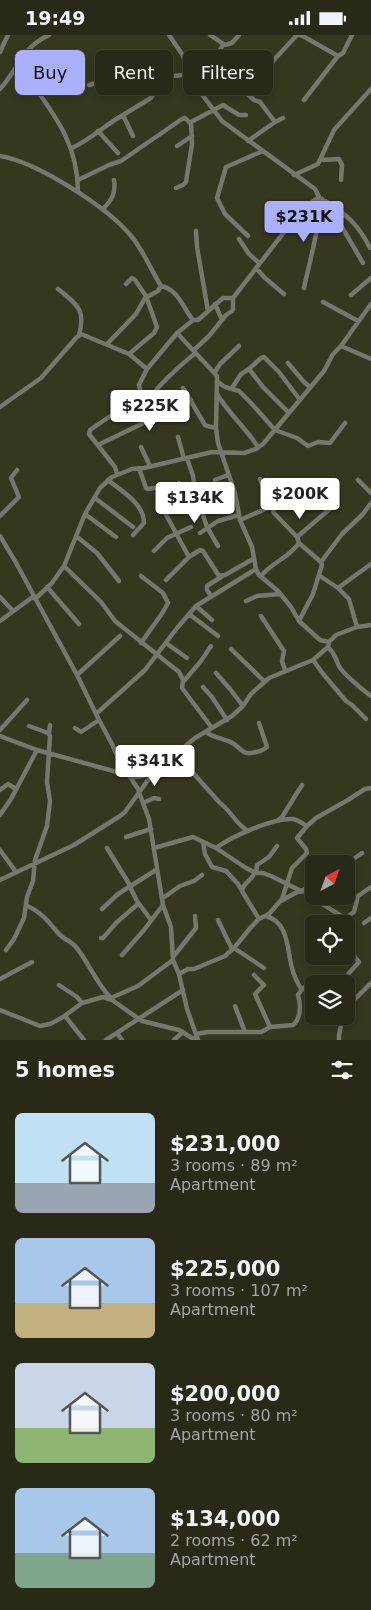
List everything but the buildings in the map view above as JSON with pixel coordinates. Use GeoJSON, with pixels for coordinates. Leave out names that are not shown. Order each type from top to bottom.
{"type":"FeatureCollection","features":[{"type":"Feature","properties":{"kind":"street"},"geometry":{"type":"LineString","coordinates":[[0,52],[8,35]]}},
{"type":"Feature","properties":{"kind":"street"},"geometry":{"type":"LineString","coordinates":[[28,50],[32,45],[49,35]]}},
{"type":"Feature","properties":{"kind":"street"},"geometry":{"type":"LineString","coordinates":[[169,35],[183,56]]}},
{"type":"Feature","properties":{"kind":"street"},"geometry":{"type":"LineString","coordinates":[[210,35],[223,45]]}},
{"type":"Feature","properties":{"kind":"street"},"geometry":{"type":"LineString","coordinates":[[219,50],[223,45],[232,43],[240,35]]}},
{"type":"Feature","properties":{"kind":"street"},"geometry":{"type":"LineString","coordinates":[[273,62],[299,35],[338,57]]}},
{"type":"Feature","properties":{"kind":"street"},"geometry":{"type":"LineString","coordinates":[[304,100],[343,53],[352,35]]}},
{"type":"Feature","properties":{"kind":"street"},"geometry":{"type":"LineString","coordinates":[[0,89],[10,79],[15,69]]}},
{"type":"Feature","properties":{"kind":"street"},"geometry":{"type":"LineString","coordinates":[[89,85],[95,83]]}},
{"type":"Feature","properties":{"kind":"street"},"geometry":{"type":"LineString","coordinates":[[294,175],[314,166],[321,160],[334,130],[371,89]]}},
{"type":"Feature","properties":{"kind":"street"},"geometry":{"type":"LineString","coordinates":[[40,95],[64,130],[72,148],[78,180],[78,192]]}},
{"type":"Feature","properties":{"kind":"street"},"geometry":{"type":"LineString","coordinates":[[72,148],[83,143],[98,131],[151,99],[153,95]]}},
{"type":"Feature","properties":{"kind":"street"},"geometry":{"type":"LineString","coordinates":[[203,95],[222,121],[315,189],[339,221],[363,263]]}},
{"type":"Feature","properties":{"kind":"street"},"geometry":{"type":"LineString","coordinates":[[249,95],[260,102],[275,123]]}},
{"type":"Feature","properties":{"kind":"street"},"geometry":{"type":"LineString","coordinates":[[191,124],[214,109],[225,105],[239,115],[246,115]]}},
{"type":"Feature","properties":{"kind":"street"},"geometry":{"type":"LineString","coordinates":[[123,115],[133,136]]}},
{"type":"Feature","properties":{"kind":"street"},"geometry":{"type":"LineString","coordinates":[[78,180],[121,161],[182,119],[185,119],[191,124],[192,136],[186,182],[176,188]]}},
{"type":"Feature","properties":{"kind":"street"},"geometry":{"type":"LineString","coordinates":[[248,141],[283,119]]}},
{"type":"Feature","properties":{"kind":"street"},"geometry":{"type":"LineString","coordinates":[[98,131],[118,153]]}},
{"type":"Feature","properties":{"kind":"street"},"geometry":{"type":"LineString","coordinates":[[177,146],[192,136]]}},
{"type":"Feature","properties":{"kind":"street"},"geometry":{"type":"LineString","coordinates":[[248,235],[223,212],[217,198],[218,190],[226,167],[263,151]]}},
{"type":"Feature","properties":{"kind":"street"},"geometry":{"type":"LineString","coordinates":[[0,156],[13,158],[34,167],[78,192],[103,209],[123,227],[142,250],[161,286],[170,289],[177,295],[193,320]]}},
{"type":"Feature","properties":{"kind":"street"},"geometry":{"type":"LineString","coordinates":[[321,160],[339,159],[342,165],[341,180]]}},
{"type":"Feature","properties":{"kind":"street"},"geometry":{"type":"LineString","coordinates":[[103,209],[115,192],[114,179]]}},
{"type":"Feature","properties":{"kind":"street"},"geometry":{"type":"LineString","coordinates":[[321,198],[347,216],[363,235],[370,248]]}},
{"type":"Feature","properties":{"kind":"street"},"geometry":{"type":"LineString","coordinates":[[156,417],[150,404],[151,397],[234,309],[233,297],[302,209],[321,198]]}},
{"type":"Feature","properties":{"kind":"street"},"geometry":{"type":"LineString","coordinates":[[304,288],[321,198]]}},
{"type":"Feature","properties":{"kind":"street"},"geometry":{"type":"LineString","coordinates":[[196,231],[208,311]]}},
{"type":"Feature","properties":{"kind":"street"},"geometry":{"type":"LineString","coordinates":[[239,239],[265,278],[284,294]]}},
{"type":"Feature","properties":{"kind":"street"},"geometry":{"type":"LineString","coordinates":[[351,295],[371,278]]}},
{"type":"Feature","properties":{"kind":"street"},"geometry":{"type":"LineString","coordinates":[[126,284],[131,279],[134,279],[142,290],[157,327],[154,333],[129,354]]}},
{"type":"Feature","properties":{"kind":"street"},"geometry":{"type":"LineString","coordinates":[[107,344],[136,314],[145,298],[158,291],[161,286]]}},
{"type":"Feature","properties":{"kind":"street"},"geometry":{"type":"LineString","coordinates":[[0,407],[41,379],[79,335],[83,320],[81,311],[72,300],[58,289]]}},
{"type":"Feature","properties":{"kind":"street"},"geometry":{"type":"LineString","coordinates":[[117,474],[115,467],[89,434],[90,431],[141,395],[142,392],[139,385],[147,369],[177,333],[193,320],[198,320],[223,297],[233,297]]}},
{"type":"Feature","properties":{"kind":"street"},"geometry":{"type":"LineString","coordinates":[[323,301],[358,321]]}},
{"type":"Feature","properties":{"kind":"street"},"geometry":{"type":"LineString","coordinates":[[215,304],[222,320]]}},
{"type":"Feature","properties":{"kind":"street"},"geometry":{"type":"LineString","coordinates":[[0,621],[48,587],[64,567],[86,514],[108,480],[117,474],[139,468],[212,452],[244,453],[263,444],[324,371],[333,354],[341,346],[371,304]]}},
{"type":"Feature","properties":{"kind":"street"},"geometry":{"type":"LineString","coordinates":[[177,333],[217,376],[216,428],[220,452],[235,493],[240,517],[252,547],[256,569],[260,577],[274,587],[291,607],[299,621],[328,645],[337,657],[341,669],[371,696]]}},
{"type":"Feature","properties":{"kind":"street"},"geometry":{"type":"LineString","coordinates":[[79,335],[89,336],[129,354],[147,369]]}},
{"type":"Feature","properties":{"kind":"street"},"geometry":{"type":"LineString","coordinates":[[215,372],[220,364],[239,346]]}},
{"type":"Feature","properties":{"kind":"street"},"geometry":{"type":"LineString","coordinates":[[341,346],[371,359]]}},
{"type":"Feature","properties":{"kind":"street"},"geometry":{"type":"LineString","coordinates":[[232,388],[241,374],[264,357],[279,372],[300,401]]}},
{"type":"Feature","properties":{"kind":"street"},"geometry":{"type":"LineString","coordinates":[[288,363],[310,387]]}},
{"type":"Feature","properties":{"kind":"street"},"geometry":{"type":"LineString","coordinates":[[249,369],[263,387],[289,413]]}},
{"type":"Feature","properties":{"kind":"street"},"geometry":{"type":"LineString","coordinates":[[218,383],[239,391],[275,430],[297,438],[310,446],[318,443],[330,443],[346,423]]}},
{"type":"Feature","properties":{"kind":"street"},"geometry":{"type":"LineString","coordinates":[[183,388],[205,425],[216,428]]}},
{"type":"Feature","properties":{"kind":"street"},"geometry":{"type":"LineString","coordinates":[[217,395],[226,409],[248,432],[258,447]]}},
{"type":"Feature","properties":{"kind":"street"},"geometry":{"type":"LineString","coordinates":[[98,445],[191,400]]}},
{"type":"Feature","properties":{"kind":"street"},"geometry":{"type":"LineString","coordinates":[[178,437],[193,476],[195,491],[207,527],[218,546]]}},
{"type":"Feature","properties":{"kind":"street"},"geometry":{"type":"LineString","coordinates":[[141,447],[150,466]]}},
{"type":"Feature","properties":{"kind":"street"},"geometry":{"type":"LineString","coordinates":[[139,468],[146,487],[148,489],[154,488]]}},
{"type":"Feature","properties":{"kind":"street"},"geometry":{"type":"LineString","coordinates":[[0,516],[19,497],[11,478],[17,470]]}},
{"type":"Feature","properties":{"kind":"street"},"geometry":{"type":"LineString","coordinates":[[215,479],[228,475]]}},
{"type":"Feature","properties":{"kind":"street"},"geometry":{"type":"LineString","coordinates":[[260,479],[274,513],[321,562]]}},
{"type":"Feature","properties":{"kind":"street"},"geometry":{"type":"LineString","coordinates":[[108,480],[140,509],[144,523],[134,535]]}},
{"type":"Feature","properties":{"kind":"street"},"geometry":{"type":"LineString","coordinates":[[358,480],[371,493]]}},
{"type":"Feature","properties":{"kind":"street"},"geometry":{"type":"LineString","coordinates":[[179,483],[186,499]]}},
{"type":"Feature","properties":{"kind":"street"},"geometry":{"type":"LineString","coordinates":[[188,557],[164,511],[186,499],[195,491]]}},
{"type":"Feature","properties":{"kind":"street"},"geometry":{"type":"LineString","coordinates":[[95,498],[133,527]]}},
{"type":"Feature","properties":{"kind":"street"},"geometry":{"type":"LineString","coordinates":[[299,621],[313,594],[320,575],[321,562],[342,533],[363,514],[371,503]]}},
{"type":"Feature","properties":{"kind":"street"},"geometry":{"type":"LineString","coordinates":[[200,533],[207,527],[270,507]]}},
{"type":"Feature","properties":{"kind":"street"},"geometry":{"type":"LineString","coordinates":[[260,577],[286,555],[298,540],[332,507]]}},
{"type":"Feature","properties":{"kind":"street"},"geometry":{"type":"LineString","coordinates":[[86,514],[116,537]]}},
{"type":"Feature","properties":{"kind":"street"},"geometry":{"type":"LineString","coordinates":[[154,551],[165,540],[191,527]]}},
{"type":"Feature","properties":{"kind":"street"},"geometry":{"type":"LineString","coordinates":[[0,536],[77,675],[98,720],[144,803],[163,898],[162,905],[144,930],[122,955]]}},
{"type":"Feature","properties":{"kind":"street"},"geometry":{"type":"LineString","coordinates":[[76,536],[97,553],[119,581]]}},
{"type":"Feature","properties":{"kind":"street"},"geometry":{"type":"LineString","coordinates":[[166,581],[188,557],[200,550],[203,551],[218,575],[222,577]]}},
{"type":"Feature","properties":{"kind":"street"},"geometry":{"type":"LineString","coordinates":[[211,597],[207,586],[254,559]]}},
{"type":"Feature","properties":{"kind":"street"},"geometry":{"type":"LineString","coordinates":[[338,588],[371,564]]}},
{"type":"Feature","properties":{"kind":"street"},"geometry":{"type":"LineString","coordinates":[[64,567],[101,602],[115,621],[178,672],[182,688],[212,728]]}},
{"type":"Feature","properties":{"kind":"street"},"geometry":{"type":"LineString","coordinates":[[96,714],[139,677],[196,606],[256,569]]}},
{"type":"Feature","properties":{"kind":"street"},"geometry":{"type":"LineString","coordinates":[[320,575],[338,588],[350,601],[358,627]]}},
{"type":"Feature","properties":{"kind":"street"},"geometry":{"type":"LineString","coordinates":[[141,576],[162,592],[168,603],[141,643]]}},
{"type":"Feature","properties":{"kind":"street"},"geometry":{"type":"LineString","coordinates":[[48,587],[79,624]]}},
{"type":"Feature","properties":{"kind":"street"},"geometry":{"type":"LineString","coordinates":[[246,601],[257,596],[280,594]]}},
{"type":"Feature","properties":{"kind":"street"},"geometry":{"type":"LineString","coordinates":[[0,597],[13,611]]}},
{"type":"Feature","properties":{"kind":"street"},"geometry":{"type":"LineString","coordinates":[[196,606],[212,620]]}},
{"type":"Feature","properties":{"kind":"street"},"geometry":{"type":"LineString","coordinates":[[189,614],[218,636]]}},
{"type":"Feature","properties":{"kind":"street"},"geometry":{"type":"LineString","coordinates":[[261,616],[284,651],[282,661],[285,670]]}},
{"type":"Feature","properties":{"kind":"street"},"geometry":{"type":"LineString","coordinates":[[0,880],[35,862],[64,851],[98,831],[125,812],[154,772],[188,743],[227,720],[243,706],[251,693],[264,681],[285,670],[301,666],[313,660],[336,635],[369,625],[371,620]]}},
{"type":"Feature","properties":{"kind":"street"},"geometry":{"type":"LineString","coordinates":[[77,675],[120,636]]}},
{"type":"Feature","properties":{"kind":"street"},"geometry":{"type":"LineString","coordinates":[[166,643],[187,658]]}},
{"type":"Feature","properties":{"kind":"street"},"geometry":{"type":"LineString","coordinates":[[182,683],[202,661],[211,646]]}},
{"type":"Feature","properties":{"kind":"street"},"geometry":{"type":"LineString","coordinates":[[231,649],[264,681]]}},
{"type":"Feature","properties":{"kind":"street"},"geometry":{"type":"LineString","coordinates":[[313,660],[346,701],[366,719]]}},
{"type":"Feature","properties":{"kind":"street"},"geometry":{"type":"LineString","coordinates":[[216,673],[243,706]]}},
{"type":"Feature","properties":{"kind":"street"},"geometry":{"type":"LineString","coordinates":[[204,687],[227,720]]}},
{"type":"Feature","properties":{"kind":"street"},"geometry":{"type":"LineString","coordinates":[[0,730],[28,700]]}},
{"type":"Feature","properties":{"kind":"street"},"geometry":{"type":"LineString","coordinates":[[75,728],[81,732],[98,720]]}},
{"type":"Feature","properties":{"kind":"street"},"geometry":{"type":"LineString","coordinates":[[206,732],[209,735],[230,741],[244,753],[254,753],[267,747],[260,723]]}},
{"type":"Feature","properties":{"kind":"street"},"geometry":{"type":"LineString","coordinates":[[6,949],[22,924],[28,893],[33,881],[35,862],[45,834],[50,801],[47,782],[50,725]]}},
{"type":"Feature","properties":{"kind":"street"},"geometry":{"type":"LineString","coordinates":[[28,726],[50,734]]}},
{"type":"Feature","properties":{"kind":"street"},"geometry":{"type":"LineString","coordinates":[[0,736],[37,750],[135,777],[154,772]]}},
{"type":"Feature","properties":{"kind":"street"},"geometry":{"type":"LineString","coordinates":[[0,815],[37,750]]}},
{"type":"Feature","properties":{"kind":"street"},"geometry":{"type":"LineString","coordinates":[[123,767],[145,753]]}},
{"type":"Feature","properties":{"kind":"street"},"geometry":{"type":"LineString","coordinates":[[176,754],[220,803],[227,808],[237,823],[248,831]]}},
{"type":"Feature","properties":{"kind":"street"},"geometry":{"type":"LineString","coordinates":[[0,790],[8,784],[16,789]]}},
{"type":"Feature","properties":{"kind":"street"},"geometry":{"type":"LineString","coordinates":[[277,821],[282,817],[302,785]]}},
{"type":"Feature","properties":{"kind":"street"},"geometry":{"type":"LineString","coordinates":[[280,902],[292,869],[307,853],[297,838],[307,826],[321,815],[361,791],[371,788]]}},
{"type":"Feature","properties":{"kind":"street"},"geometry":{"type":"LineString","coordinates":[[144,803],[154,798],[159,799]]}},
{"type":"Feature","properties":{"kind":"street"},"geometry":{"type":"LineString","coordinates":[[216,848],[248,831],[277,821],[294,819],[307,826]]}},
{"type":"Feature","properties":{"kind":"street"},"geometry":{"type":"LineString","coordinates":[[126,837],[150,829]]}},
{"type":"Feature","properties":{"kind":"street"},"geometry":{"type":"LineString","coordinates":[[154,848],[193,837],[216,848],[236,863],[255,873],[263,873],[287,883],[300,891],[304,891],[340,915]]}},
{"type":"Feature","properties":{"kind":"street"},"geometry":{"type":"LineString","coordinates":[[203,841],[205,854],[212,867],[226,871],[238,884],[259,919]]}},
{"type":"Feature","properties":{"kind":"street"},"geometry":{"type":"LineString","coordinates":[[242,891],[243,886],[254,876],[257,865],[269,857],[278,846]]}},
{"type":"Feature","properties":{"kind":"street"},"geometry":{"type":"LineString","coordinates":[[108,848],[138,904],[151,920]]}},
{"type":"Feature","properties":{"kind":"street"},"geometry":{"type":"LineString","coordinates":[[0,850],[16,872]]}},
{"type":"Feature","properties":{"kind":"street"},"geometry":{"type":"LineString","coordinates":[[355,857],[362,853]]}},
{"type":"Feature","properties":{"kind":"street"},"geometry":{"type":"LineString","coordinates":[[102,909],[118,894],[156,870]]}},
{"type":"Feature","properties":{"kind":"street"},"geometry":{"type":"LineString","coordinates":[[163,898],[180,886],[194,881],[202,875]]}},
{"type":"Feature","properties":{"kind":"street"},"geometry":{"type":"LineString","coordinates":[[350,915],[354,912],[358,896],[371,887]]}},
{"type":"Feature","properties":{"kind":"street"},"geometry":{"type":"LineString","coordinates":[[179,975],[188,969],[194,969],[225,956],[259,919],[280,902],[305,888]]}},
{"type":"Feature","properties":{"kind":"street"},"geometry":{"type":"LineString","coordinates":[[101,938],[138,904]]}},
{"type":"Feature","properties":{"kind":"street"},"geometry":{"type":"LineString","coordinates":[[26,905],[40,913],[59,935],[76,946],[101,987],[112,999],[146,1022],[183,1031],[192,1038],[208,1032],[261,1032],[270,1027],[293,1025],[297,1022],[300,1011],[298,995],[305,988]]}},
{"type":"Feature","properties":{"kind":"street"},"geometry":{"type":"LineString","coordinates":[[162,905],[171,927],[173,958],[197,1037]]}},
{"type":"Feature","properties":{"kind":"street"},"geometry":{"type":"LineString","coordinates":[[0,1010],[38,1026],[50,1024],[66,1016],[82,1003],[97,998],[112,999],[138,986],[173,958],[196,928],[197,920],[195,916]]}},
{"type":"Feature","properties":{"kind":"street"},"geometry":{"type":"LineString","coordinates":[[265,916],[272,919],[283,931],[292,972],[302,989]]}},
{"type":"Feature","properties":{"kind":"street"},"geometry":{"type":"LineString","coordinates":[[364,923],[371,918]]}},
{"type":"Feature","properties":{"kind":"street"},"geometry":{"type":"LineString","coordinates":[[218,920],[233,949],[264,967]]}},
{"type":"Feature","properties":{"kind":"street"},"geometry":{"type":"LineString","coordinates":[[349,975],[359,962],[355,957]]}},
{"type":"Feature","properties":{"kind":"street"},"geometry":{"type":"LineString","coordinates":[[0,979],[32,962]]}},
{"type":"Feature","properties":{"kind":"street"},"geometry":{"type":"LineString","coordinates":[[254,975],[264,985],[255,994],[270,1027]]}},
{"type":"Feature","properties":{"kind":"street"},"geometry":{"type":"LineString","coordinates":[[355,999],[371,983]]}},
{"type":"Feature","properties":{"kind":"street"},"geometry":{"type":"LineString","coordinates":[[60,985],[82,1003]]}},
{"type":"Feature","properties":{"kind":"street"},"geometry":{"type":"LineString","coordinates":[[106,1040],[183,990]]}},
{"type":"Feature","properties":{"kind":"street"},"geometry":{"type":"LineString","coordinates":[[235,1006],[245,1032]]}},
{"type":"Feature","properties":{"kind":"street"},"geometry":{"type":"LineString","coordinates":[[66,1016],[84,1040]]}},
{"type":"Feature","properties":{"kind":"street"},"geometry":{"type":"LineString","coordinates":[[339,1040],[340,1025]]}},
{"type":"Feature","properties":{"kind":"street"},"geometry":{"type":"LineString","coordinates":[[174,1040],[183,1031]]}},
{"type":"Feature","properties":{"kind":"street"},"geometry":{"type":"LineString","coordinates":[[117,1033],[122,1040]]}}]}
